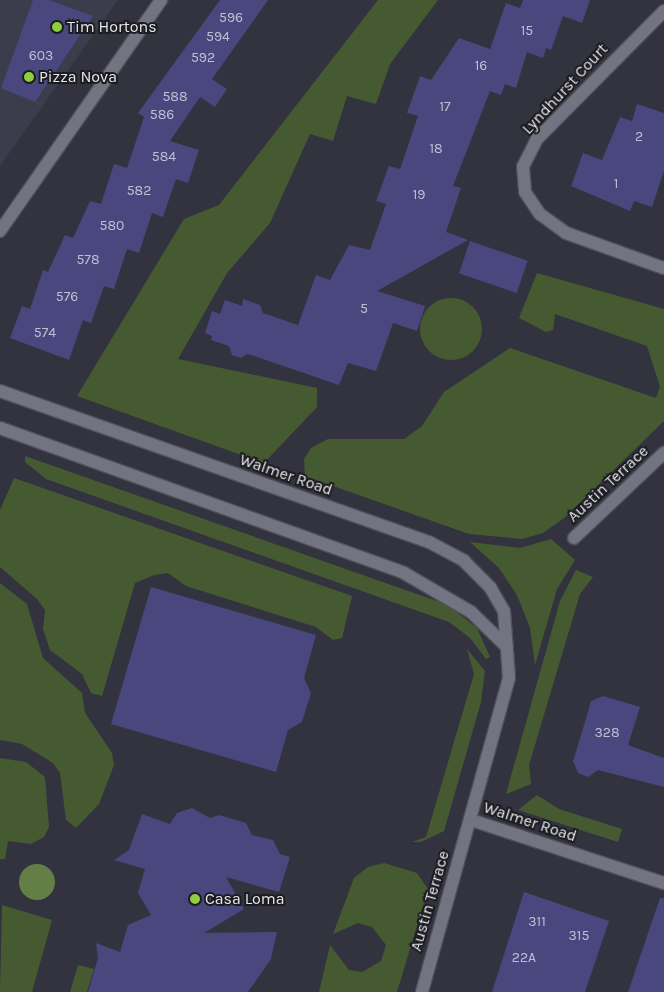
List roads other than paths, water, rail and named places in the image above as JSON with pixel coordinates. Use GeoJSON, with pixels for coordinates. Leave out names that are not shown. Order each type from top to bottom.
{"type":"FeatureCollection","features":[{"type":"Feature","properties":{"kind":"street"},"geometry":{"type":"LineString","coordinates":[[0,231],[161,0]]}},
{"type":"Feature","properties":{"kind":"street","name":"Lyndhurst Court"},"geometry":{"type":"LineString","coordinates":[[664,11],[536,140],[523,167],[525,192],[540,214],[553,224],[566,233],[664,268]]}},
{"type":"Feature","properties":{"kind":"street","name":"Walmer Road"},"geometry":{"type":"LineString","coordinates":[[0,391],[429,542],[464,561],[490,587],[504,611],[509,678],[504,708],[471,820],[664,883]]}},
{"type":"Feature","properties":{"kind":"street"},"geometry":{"type":"LineString","coordinates":[[0,428],[404,573],[471,612],[507,647]]}},
{"type":"Feature","properties":{"kind":"street"},"geometry":{"type":"LineString","coordinates":[[0,437],[20,435]]}},
{"type":"Feature","properties":{"kind":"street","name":"Austin Terrace"},"geometry":{"type":"LineString","coordinates":[[574,538],[664,454]]}},
{"type":"Feature","properties":{"kind":"street","name":"Austin Terrace"},"geometry":{"type":"LineString","coordinates":[[422,992],[471,820]]}},
{"type":"Feature","properties":{"kind":"place","name":"Tim Hortons"},"geometry":{"type":"Point","coordinates":[57,27]}},
{"type":"Feature","properties":{"kind":"place","name":"Pizza Nova"},"geometry":{"type":"Point","coordinates":[29,77]}},
{"type":"Feature","properties":{"kind":"place","name":"Casa Loma"},"geometry":{"type":"Point","coordinates":[195,899]}}]}
